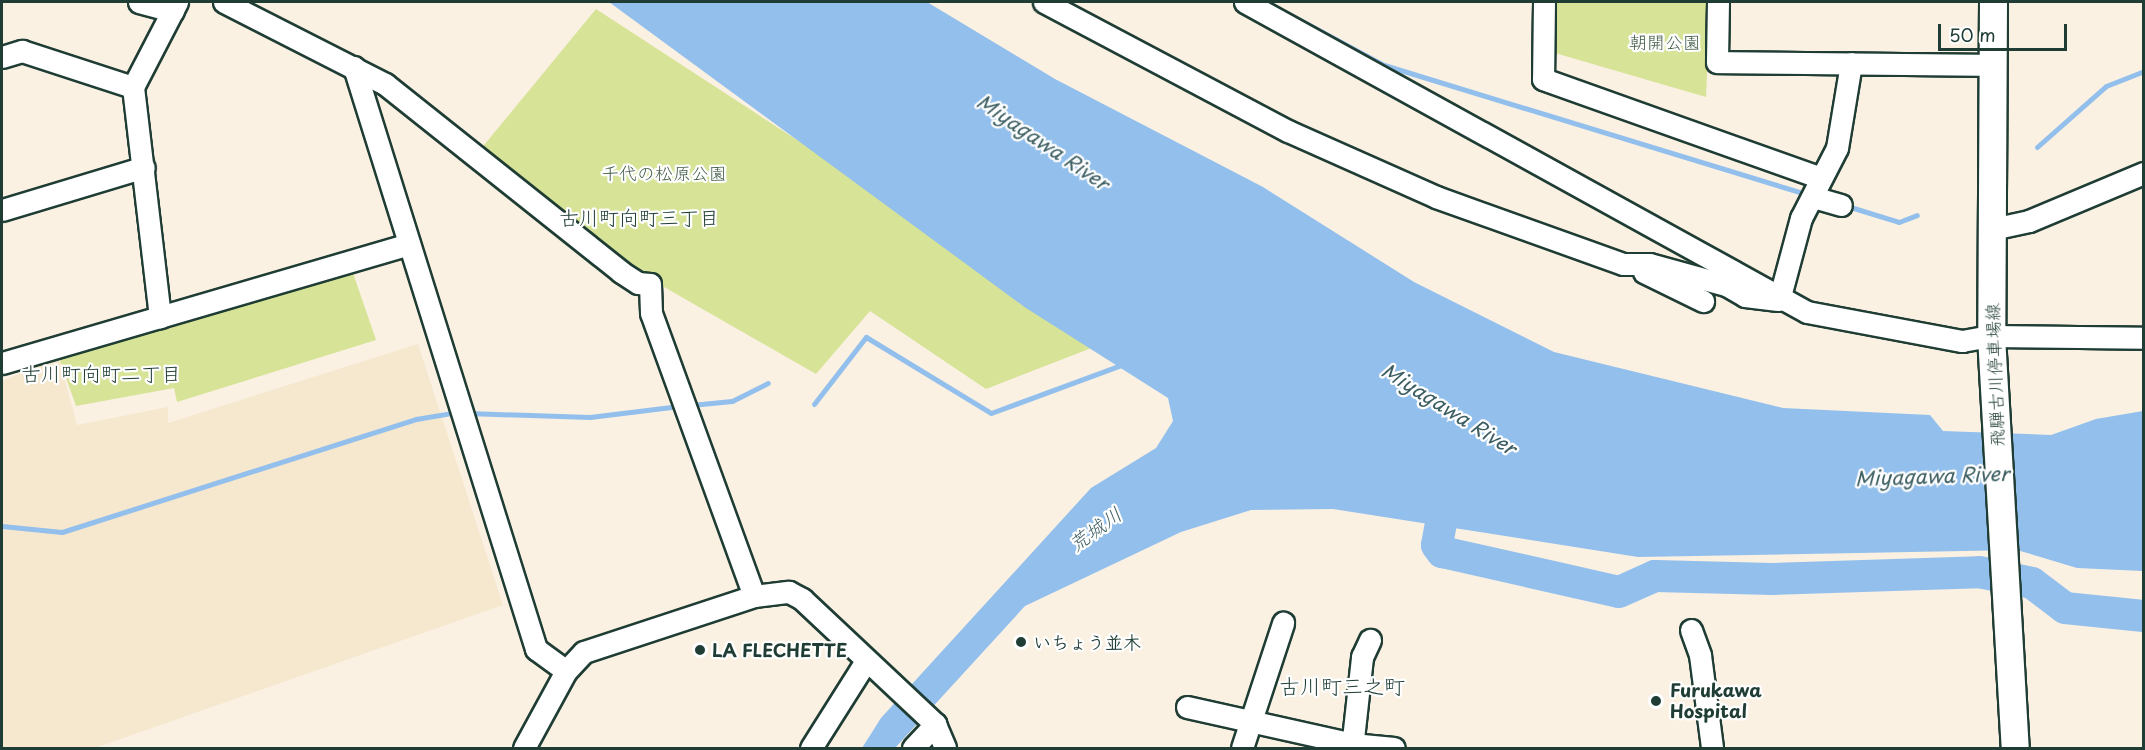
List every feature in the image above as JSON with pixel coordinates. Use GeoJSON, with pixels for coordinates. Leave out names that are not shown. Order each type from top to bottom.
{"type":"FeatureCollection","features":[{"type":"Feature","properties":{"kind":"main road","name":"飛騨古川停車場線"},"geometry":{"type":"LineString","coordinates":[[1993,2],[1992,343],[2015,748]]}},
{"type":"Feature","properties":{"kind":"street"},"geometry":{"type":"LineString","coordinates":[[139,2],[175,6],[133,87],[160,317]]}},
{"type":"Feature","properties":{"kind":"street"},"geometry":{"type":"LineString","coordinates":[[224,2],[385,84],[621,272],[638,283],[650,284],[651,313],[754,596]]}},
{"type":"Feature","properties":{"kind":"street"},"geometry":{"type":"LineString","coordinates":[[1044,2],[1342,157],[1488,218],[1623,264],[1702,301]]}},
{"type":"Feature","properties":{"kind":"street"},"geometry":{"type":"LineString","coordinates":[[1245,2],[1779,300],[1807,312],[1944,339],[1992,343],[2144,338]]}},
{"type":"Feature","properties":{"kind":"street"},"geometry":{"type":"LineString","coordinates":[[1544,2],[1543,79],[1817,187],[1841,205]]}},
{"type":"Feature","properties":{"kind":"street"},"geometry":{"type":"LineString","coordinates":[[1718,2],[1717,62],[1992,65]]}},
{"type":"Feature","properties":{"kind":"street"},"geometry":{"type":"LineString","coordinates":[[2,57],[21,51],[133,87]]}},
{"type":"Feature","properties":{"kind":"street"},"geometry":{"type":"LineString","coordinates":[[1779,300],[1789,254],[1817,187],[1837,148],[1851,63]]}},
{"type":"Feature","properties":{"kind":"street"},"geometry":{"type":"LineString","coordinates":[[354,67],[536,649],[566,671]]}},
{"type":"Feature","properties":{"kind":"street"},"geometry":{"type":"LineString","coordinates":[[2,210],[144,167]]}},
{"type":"Feature","properties":{"kind":"street"},"geometry":{"type":"LineString","coordinates":[[1992,229],[2029,220],[2144,173]]}},
{"type":"Feature","properties":{"kind":"street"},"geometry":{"type":"LineString","coordinates":[[2,363],[409,244]]}},
{"type":"Feature","properties":{"kind":"street"},"geometry":{"type":"LineString","coordinates":[[1623,264],[1649,264],[1726,285],[1745,296],[1779,300]]}},
{"type":"Feature","properties":{"kind":"street"},"geometry":{"type":"LineString","coordinates":[[524,748],[566,671],[576,658],[592,649],[754,596],[789,592],[801,599],[934,724],[945,748]]}},
{"type":"Feature","properties":{"kind":"street"},"geometry":{"type":"LineString","coordinates":[[1242,748],[1248,722],[1283,623]]}},
{"type":"Feature","properties":{"kind":"street"},"geometry":{"type":"LineString","coordinates":[[1691,630],[1700,655],[1712,748]]}},
{"type":"Feature","properties":{"kind":"street"},"geometry":{"type":"LineString","coordinates":[[1352,746],[1362,657],[1370,640]]}},
{"type":"Feature","properties":{"kind":"street"},"geometry":{"type":"LineString","coordinates":[[812,748],[870,664]]}},
{"type":"Feature","properties":{"kind":"street"},"geometry":{"type":"LineString","coordinates":[[1186,707],[1352,746],[1395,748]]}},
{"type":"Feature","properties":{"kind":"street"},"geometry":{"type":"LineString","coordinates":[[913,748],[934,724]]}},
{"type":"Feature","properties":{"kind":"shaded area"},"geometry":{"type":"Polygon","coordinates":[[[418,344],[503,605],[95,748],[2,748],[2,381],[59,358],[77,425],[168,407],[168,423],[418,344]]]}},
{"type":"Feature","properties":{"kind":"green space","name":"朝開公園"},"geometry":{"type":"Polygon","coordinates":[[[1549,2],[1710,2],[1706,97],[1548,51],[1549,2]]]}},
{"type":"Feature","properties":{"kind":"green space","name":"千代の松原公園"},"geometry":{"type":"Polygon","coordinates":[[[596,9],[1107,342],[986,389],[870,311],[816,374],[603,252],[480,150],[596,9]]]}},
{"type":"Feature","properties":{"kind":"green space"},"geometry":{"type":"Polygon","coordinates":[[[353,273],[376,340],[177,402],[174,388],[76,406],[59,358],[353,273]]]}},
{"type":"Feature","properties":{"kind":"water"},"geometry":{"type":"Polygon","coordinates":[[[609,2],[927,2],[1055,79],[1263,187],[1414,282],[1554,352],[1783,408],[1930,415],[1943,431],[2051,435],[2096,419],[2143,411],[2143,571],[2077,568],[2017,550],[1638,557],[1333,509],[1251,510],[1181,532],[1025,606],[895,748],[862,748],[881,718],[1091,488],[1156,448],[1173,421],[1168,398],[1026,308],[609,2]]]}},
{"type":"Feature","properties":{"kind":"waterway"},"geometry":{"type":"LineString","coordinates":[[1285,12],[1384,65],[1806,194]]}},
{"type":"Feature","properties":{"kind":"waterway"},"geometry":{"type":"LineString","coordinates":[[2037,147],[2106,86],[2144,71]]}},
{"type":"Feature","properties":{"kind":"waterway"},"geometry":{"type":"LineString","coordinates":[[1847,206],[1899,222],[1917,215]]}},
{"type":"Feature","properties":{"kind":"waterway"},"geometry":{"type":"LineString","coordinates":[[814,404],[866,337],[991,413],[1124,364]]}},
{"type":"Feature","properties":{"kind":"waterway"},"geometry":{"type":"LineString","coordinates":[[691,405],[732,401],[768,383]]}},
{"type":"Feature","properties":{"kind":"waterway"},"geometry":{"type":"LineString","coordinates":[[467,413],[590,417],[679,406]]}},
{"type":"Feature","properties":{"kind":"waterway"},"geometry":{"type":"LineString","coordinates":[[2,526],[62,532],[416,419],[458,412]]}},
{"type":"Feature","properties":{"kind":"waterway"},"geometry":{"type":"LineString","coordinates":[[1448,484],[1437,545],[1442,552],[1619,592],[1655,576],[1772,579],[1979,572],[2032,583],[2065,608],[2144,616]]}},
{"type":"Feature","properties":{"kind":"place","name":"いちょう並木"},"geometry":{"type":"Point","coordinates":[1021,642]}},
{"type":"Feature","properties":{"kind":"place","name":"LA FLECHETTE"},"geometry":{"type":"Point","coordinates":[700,650]}},
{"type":"Feature","properties":{"kind":"place","name":"Furukawa Hospital"},"geometry":{"type":"Point","coordinates":[1656,701]}},
{"type":"Feature","properties":{"kind":"district","name":"古川町向町三丁目"},"geometry":{"type":"Point","coordinates":[639,217]}},
{"type":"Feature","properties":{"kind":"district","name":"古川町向町二丁目"},"geometry":{"type":"Point","coordinates":[101,373]}},
{"type":"Feature","properties":{"kind":"district","name":"古川町三之町"},"geometry":{"type":"Point","coordinates":[1342,685]}},
{"type":"Feature","properties":{"kind":"water label","name":"Miyagawa River"},"geometry":{"type":"Point","coordinates":[1043,142]}},
{"type":"Feature","properties":{"kind":"water label","name":"Miyagawa River"},"geometry":{"type":"Point","coordinates":[1449,409]}},
{"type":"Feature","properties":{"kind":"water label","name":"Miyagawa River"},"geometry":{"type":"Point","coordinates":[1932,476]}},
{"type":"Feature","properties":{"kind":"water label","name":"荒城川"},"geometry":{"type":"Point","coordinates":[1095,529]}}]}
